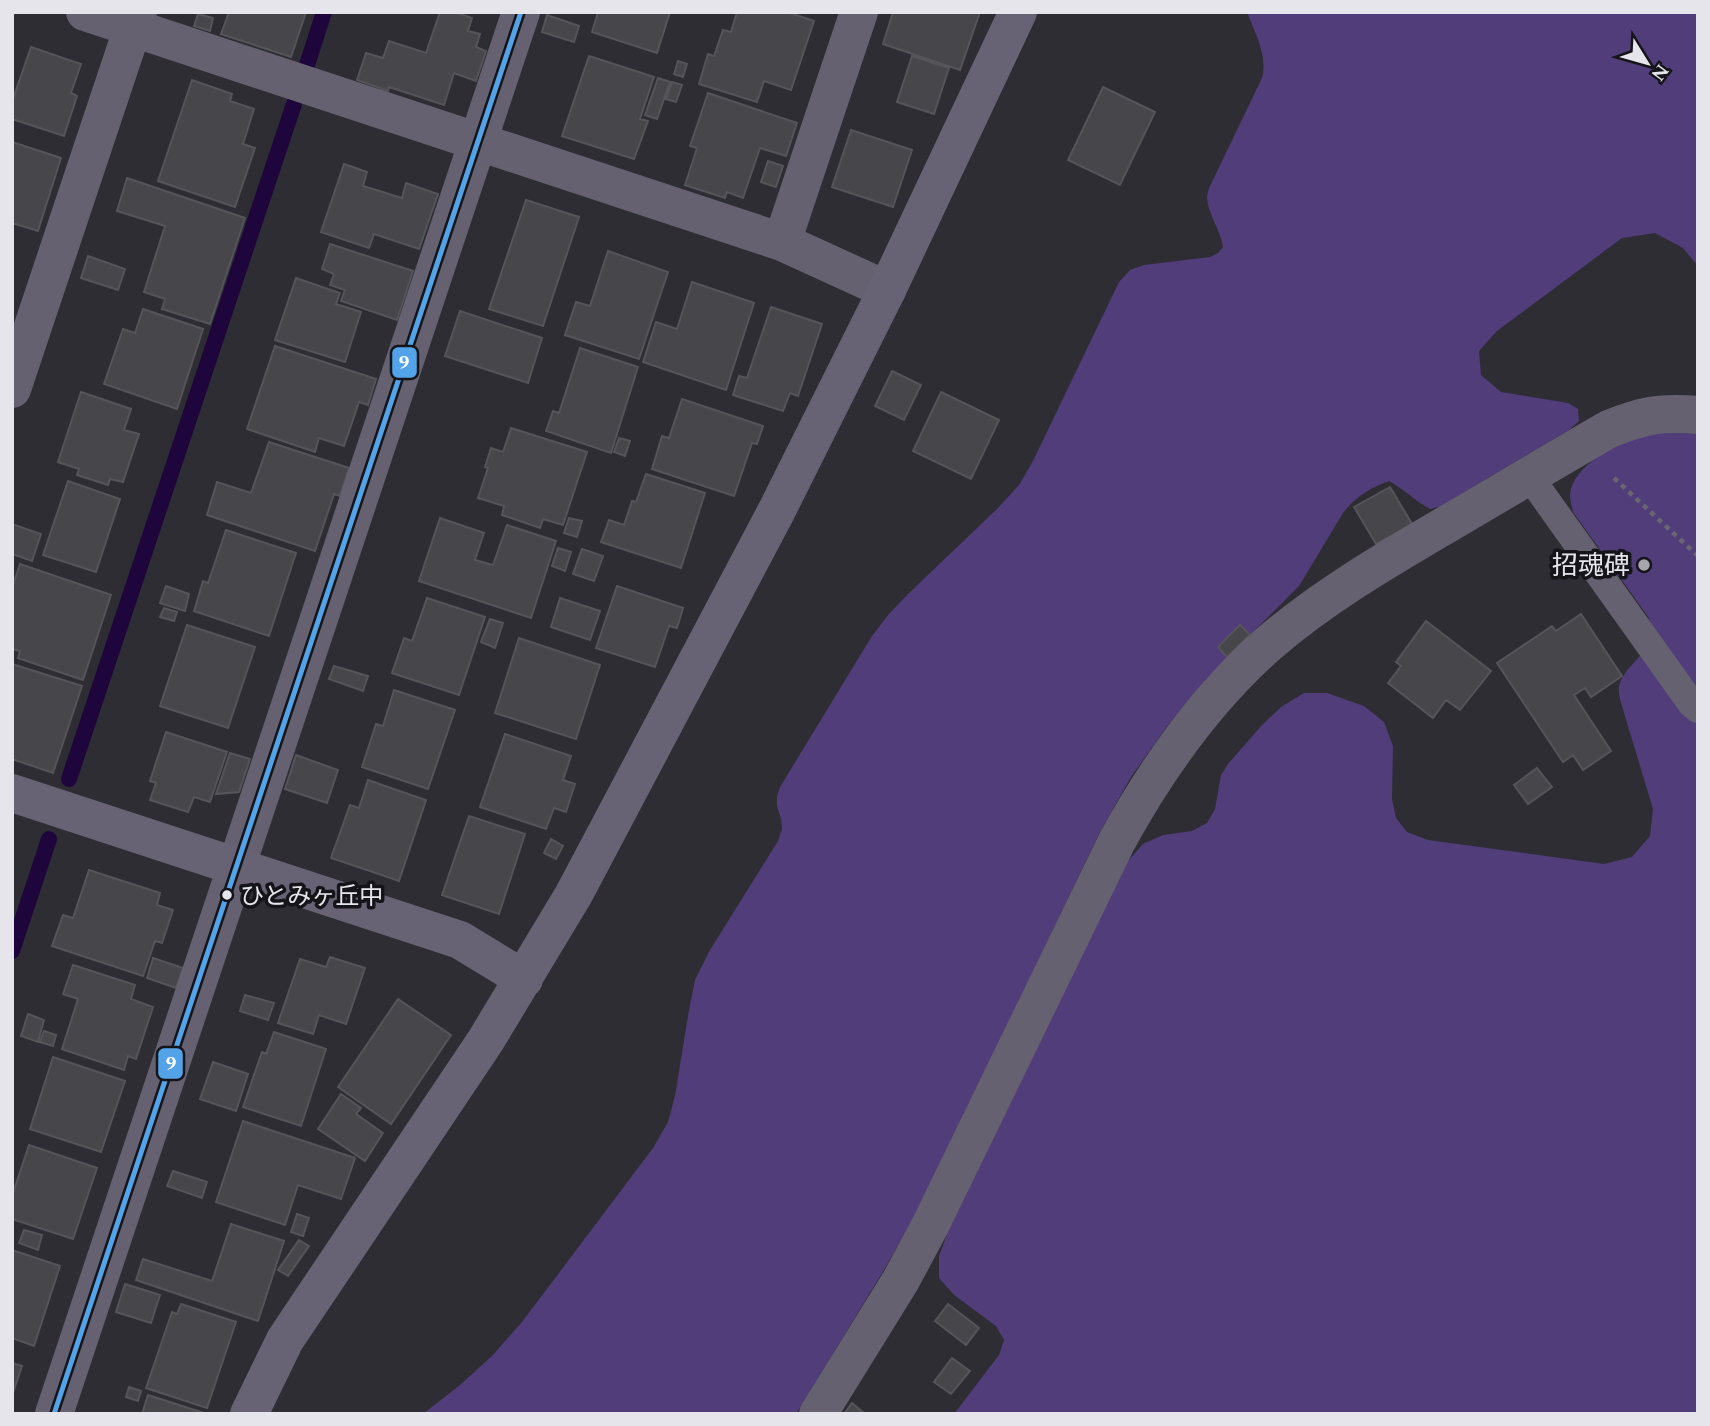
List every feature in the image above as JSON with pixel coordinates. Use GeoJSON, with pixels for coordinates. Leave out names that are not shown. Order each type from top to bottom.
{"type":"FeatureCollection","features":[{"type":"Feature","properties":{"kind":"street"},"geometry":{"type":"LineString","coordinates":[[85,12],[135,20],[478,142],[782,242],[887,290]]}},
{"type":"Feature","properties":{"kind":"street"},"geometry":{"type":"LineString","coordinates":[[54,1414],[521,12]]}},
{"type":"Feature","properties":{"kind":"street"},"geometry":{"type":"LineString","coordinates":[[782,242],[859,12]]}},
{"type":"Feature","properties":{"kind":"street"},"geometry":{"type":"LineString","coordinates":[[249,1414],[285,1340],[486,1040],[574,894],[613,823],[777,510],[887,290],[1018,12]]}},
{"type":"Feature","properties":{"kind":"street"},"geometry":{"type":"LineString","coordinates":[[12,389],[135,20]]}},
{"type":"Feature","properties":{"kind":"street"},"geometry":{"type":"LineString","coordinates":[[818,1414],[917,1252],[1117,841],[1148,787],[1183,736],[1223,688],[1268,645],[1316,606],[1367,571],[1609,429],[1637,418],[1667,413],[1698,415]]}},
{"type":"Feature","properties":{"kind":"street"},"geometry":{"type":"LineString","coordinates":[[12,793],[460,940],[523,979]]}},
{"type":"Feature","properties":{"kind":"lane"},"geometry":{"type":"LineString","coordinates":[[1530,476],[1691,703],[1698,709]]}},
{"type":"Feature","properties":{"kind":"path"},"geometry":{"type":"LineString","coordinates":[[1612,477],[1698,556]]}},
{"type":"Feature","properties":{"kind":"shaded area"},"geometry":{"type":"Polygon","coordinates":[[[1247,12],[1698,12],[1698,266],[1683,248],[1655,233],[1622,238],[1497,331],[1479,351],[1481,375],[1501,392],[1568,403],[1578,409],[1579,421],[1569,430],[1441,506],[1430,509],[1389,481],[1358,498],[1343,513],[1299,586],[1209,676],[1168,725],[1131,777],[1100,832],[915,1215],[796,1414],[423,1414],[492,1356],[522,1322],[653,1148],[668,1122],[675,1096],[695,980],[710,950],[778,841],[782,829],[777,806],[780,787],[872,636],[908,594],[1019,485],[1119,282],[1130,270],[1144,265],[1210,257],[1223,247],[1207,197],[1262,78],[1263,70],[1260,45],[1247,12]]]}},
{"type":"Feature","properties":{"kind":"shaded area"},"geometry":{"type":"Polygon","coordinates":[[[1668,432],[1698,434],[1698,1414],[954,1414],[999,1355],[1004,1340],[996,1326],[954,1295],[939,1278],[939,1256],[948,1232],[1127,862],[1143,844],[1163,835],[1192,831],[1207,823],[1215,809],[1221,775],[1228,764],[1281,707],[1304,693],[1327,693],[1364,706],[1384,722],[1393,746],[1392,799],[1396,818],[1407,832],[1428,840],[1604,864],[1632,857],[1650,836],[1653,809],[1619,690],[1628,669],[1647,647],[1651,629],[1649,618],[1573,512],[1570,495],[1578,475],[1597,458],[1640,436],[1668,432]]]}},
{"type":"Feature","properties":{"kind":"building"},"geometry":{"type":"Polygon","coordinates":[[[229,12],[306,12],[291,57],[221,34],[229,12]]]}},
{"type":"Feature","properties":{"kind":"building"},"geometry":{"type":"Polygon","coordinates":[[[440,12],[455,12],[472,18],[468,31],[480,34],[476,47],[486,51],[476,81],[454,73],[444,105],[389,87],[388,91],[357,80],[366,53],[383,58],[389,41],[426,53],[440,12]]]}},
{"type":"Feature","properties":{"kind":"building"},"geometry":{"type":"Polygon","coordinates":[[[598,12],[670,12],[657,53],[592,32],[598,12]]]}},
{"type":"Feature","properties":{"kind":"building"},"geometry":{"type":"Polygon","coordinates":[[[737,12],[787,12],[814,21],[791,90],[764,81],[757,102],[699,84],[708,54],[714,56],[723,30],[731,32],[737,12]]]}},
{"type":"Feature","properties":{"kind":"building"},"geometry":{"type":"Polygon","coordinates":[[[893,12],[980,12],[960,70],[883,44],[893,12]]]}},
{"type":"Feature","properties":{"kind":"building"},"geometry":{"type":"Polygon","coordinates":[[[198,14],[213,18],[210,31],[194,26],[198,14]]]}},
{"type":"Feature","properties":{"kind":"building"},"geometry":{"type":"Polygon","coordinates":[[[547,15],[579,26],[574,42],[542,32],[547,15]]]}},
{"type":"Feature","properties":{"kind":"building"},"geometry":{"type":"Polygon","coordinates":[[[31,47],[81,64],[71,93],[77,96],[64,136],[12,119],[12,102],[31,47]]]}},
{"type":"Feature","properties":{"kind":"building"},"geometry":{"type":"Polygon","coordinates":[[[589,56],[654,77],[640,119],[648,121],[634,159],[562,136],[589,56]]]}},
{"type":"Feature","properties":{"kind":"building"},"geometry":{"type":"Polygon","coordinates":[[[912,56],[949,68],[934,114],[897,102],[912,56]]]}},
{"type":"Feature","properties":{"kind":"building"},"geometry":{"type":"Polygon","coordinates":[[[678,61],[687,64],[683,77],[674,74],[678,61]]]}},
{"type":"Feature","properties":{"kind":"building"},"geometry":{"type":"Polygon","coordinates":[[[658,78],[670,82],[657,119],[645,115],[658,78]]]}},
{"type":"Feature","properties":{"kind":"building"},"geometry":{"type":"Polygon","coordinates":[[[192,80],[232,94],[230,101],[254,109],[243,144],[255,148],[235,207],[158,181],[192,80]]]}},
{"type":"Feature","properties":{"kind":"building"},"geometry":{"type":"Polygon","coordinates":[[[672,82],[682,85],[676,102],[666,99],[672,82]]]}},
{"type":"Feature","properties":{"kind":"building"},"geometry":{"type":"Polygon","coordinates":[[[1103,87],[1155,112],[1120,185],[1068,160],[1103,87]]]}},
{"type":"Feature","properties":{"kind":"building"},"geometry":{"type":"Polygon","coordinates":[[[708,93],[797,123],[786,156],[760,148],[743,198],[727,192],[725,198],[685,185],[697,148],[690,146],[708,93]]]}},
{"type":"Feature","properties":{"kind":"building"},"geometry":{"type":"Polygon","coordinates":[[[851,130],[912,150],[893,207],[832,187],[851,130]]]}},
{"type":"Feature","properties":{"kind":"building"},"geometry":{"type":"Polygon","coordinates":[[[12,142],[61,158],[38,231],[12,223],[12,142]]]}},
{"type":"Feature","properties":{"kind":"building"},"geometry":{"type":"Polygon","coordinates":[[[768,161],[783,166],[776,187],[761,182],[768,161]]]}},
{"type":"Feature","properties":{"kind":"building"},"geometry":{"type":"Polygon","coordinates":[[[344,164],[367,172],[363,186],[402,198],[406,183],[438,194],[419,249],[374,234],[369,248],[321,232],[344,164]]]}},
{"type":"Feature","properties":{"kind":"building"},"geometry":{"type":"Polygon","coordinates":[[[127,178],[245,218],[210,324],[162,309],[165,299],[144,292],[165,226],[117,211],[127,178]]]}},
{"type":"Feature","properties":{"kind":"building"},"geometry":{"type":"Polygon","coordinates":[[[526,200],[579,217],[543,326],[489,309],[526,200]]]}},
{"type":"Feature","properties":{"kind":"building"},"geometry":{"type":"Polygon","coordinates":[[[330,244],[413,271],[397,320],[341,301],[345,290],[330,285],[334,274],[322,269],[330,244]]]}},
{"type":"Feature","properties":{"kind":"building"},"geometry":{"type":"Polygon","coordinates":[[[608,251],[668,272],[639,359],[565,335],[576,302],[590,306],[608,251]]]}},
{"type":"Feature","properties":{"kind":"building"},"geometry":{"type":"Polygon","coordinates":[[[88,256],[125,269],[118,290],[81,278],[88,256]]]}},
{"type":"Feature","properties":{"kind":"building"},"geometry":{"type":"Polygon","coordinates":[[[296,278],[340,293],[336,304],[361,312],[345,362],[275,340],[296,278]]]}},
{"type":"Feature","properties":{"kind":"building"},"geometry":{"type":"Polygon","coordinates":[[[692,282],[754,303],[726,390],[643,362],[656,322],[677,329],[692,282]]]}},
{"type":"Feature","properties":{"kind":"building"},"geometry":{"type":"Polygon","coordinates":[[[771,307],[822,324],[798,396],[790,393],[783,411],[733,395],[739,376],[747,378],[771,307]]]}},
{"type":"Feature","properties":{"kind":"building"},"geometry":{"type":"Polygon","coordinates":[[[143,309],[203,329],[177,409],[104,384],[123,329],[135,333],[143,309]]]}},
{"type":"Feature","properties":{"kind":"building"},"geometry":{"type":"Polygon","coordinates":[[[460,311],[542,338],[528,383],[445,356],[460,311]]]}},
{"type":"Feature","properties":{"kind":"building"},"geometry":{"type":"Polygon","coordinates":[[[275,346],[376,379],[368,405],[359,402],[344,446],[319,438],[315,452],[247,429],[275,346]]]}},
{"type":"Feature","properties":{"kind":"building"},"geometry":{"type":"Polygon","coordinates":[[[580,348],[638,367],[611,453],[546,431],[553,411],[559,413],[580,348]]]}},
{"type":"Feature","properties":{"kind":"building"},"geometry":{"type":"Polygon","coordinates":[[[892,371],[921,385],[904,420],[875,406],[892,371]]]}},
{"type":"Feature","properties":{"kind":"building"},"geometry":{"type":"Polygon","coordinates":[[[81,392],[131,409],[124,430],[139,434],[123,482],[110,479],[108,485],[77,475],[79,469],[58,462],[81,392]]]}},
{"type":"Feature","properties":{"kind":"building"},"geometry":{"type":"Polygon","coordinates":[[[941,392],[999,420],[971,479],[913,451],[941,392]]]}},
{"type":"Feature","properties":{"kind":"building"},"geometry":{"type":"Polygon","coordinates":[[[682,399],[763,426],[757,444],[752,443],[734,496],[652,469],[662,436],[669,438],[682,399]]]}},
{"type":"Feature","properties":{"kind":"building"},"geometry":{"type":"Polygon","coordinates":[[[511,428],[587,452],[563,525],[543,519],[540,528],[502,515],[504,506],[478,498],[488,468],[485,467],[491,448],[503,452],[511,428]]]}},
{"type":"Feature","properties":{"kind":"building"},"geometry":{"type":"Polygon","coordinates":[[[619,438],[630,441],[625,456],[614,452],[619,438]]]}},
{"type":"Feature","properties":{"kind":"building"},"geometry":{"type":"Polygon","coordinates":[[[269,442],[349,468],[340,496],[334,494],[315,551],[207,515],[217,482],[251,493],[269,442]]]}},
{"type":"Feature","properties":{"kind":"building"},"geometry":{"type":"Polygon","coordinates":[[[646,474],[705,493],[681,568],[601,542],[609,520],[624,525],[632,501],[636,502],[646,474]]]}},
{"type":"Feature","properties":{"kind":"building"},"geometry":{"type":"Polygon","coordinates":[[[68,481],[120,499],[96,572],[43,555],[68,481]]]}},
{"type":"Feature","properties":{"kind":"building"},"geometry":{"type":"Polygon","coordinates":[[[1390,487],[1412,524],[1376,544],[1354,507],[1390,487]]]}},
{"type":"Feature","properties":{"kind":"building"},"geometry":{"type":"Polygon","coordinates":[[[440,518],[484,533],[475,560],[493,565],[507,525],[556,541],[531,618],[419,581],[440,518]]]}},
{"type":"Feature","properties":{"kind":"building"},"geometry":{"type":"Polygon","coordinates":[[[569,518],[582,521],[577,537],[564,533],[569,518]]]}},
{"type":"Feature","properties":{"kind":"building"},"geometry":{"type":"Polygon","coordinates":[[[12,524],[41,534],[32,561],[12,554],[12,524]]]}},
{"type":"Feature","properties":{"kind":"building"},"geometry":{"type":"Polygon","coordinates":[[[226,530],[296,553],[269,636],[194,611],[203,581],[208,583],[226,530]]]}},
{"type":"Feature","properties":{"kind":"building"},"geometry":{"type":"Polygon","coordinates":[[[558,548],[571,552],[565,571],[552,566],[558,548]]]}},
{"type":"Feature","properties":{"kind":"building"},"geometry":{"type":"Polygon","coordinates":[[[582,549],[603,556],[594,581],[573,574],[582,549]]]}},
{"type":"Feature","properties":{"kind":"building"},"geometry":{"type":"Polygon","coordinates":[[[20,564],[111,595],[83,680],[18,658],[20,651],[12,649],[12,588],[20,564]]]}},
{"type":"Feature","properties":{"kind":"building"},"geometry":{"type":"Polygon","coordinates":[[[166,586],[189,594],[185,611],[160,603],[166,586]]]}},
{"type":"Feature","properties":{"kind":"building"},"geometry":{"type":"Polygon","coordinates":[[[617,586],[683,608],[677,628],[669,626],[655,667],[596,648],[617,586]]]}},
{"type":"Feature","properties":{"kind":"building"},"geometry":{"type":"Polygon","coordinates":[[[427,598],[485,617],[459,695],[392,673],[404,638],[412,641],[427,598]]]}},
{"type":"Feature","properties":{"kind":"building"},"geometry":{"type":"Polygon","coordinates":[[[560,598],[600,611],[590,640],[551,627],[560,598]]]}},
{"type":"Feature","properties":{"kind":"building"},"geometry":{"type":"Polygon","coordinates":[[[164,608],[177,612],[174,621],[160,617],[164,608]]]}},
{"type":"Feature","properties":{"kind":"building"},"geometry":{"type":"Polygon","coordinates":[[[1581,614],[1622,676],[1591,697],[1585,688],[1574,695],[1611,751],[1583,770],[1573,755],[1563,762],[1497,663],[1552,626],[1556,631],[1581,614]]]}},
{"type":"Feature","properties":{"kind":"building"},"geometry":{"type":"Polygon","coordinates":[[[490,619],[503,623],[495,648],[481,642],[490,619]]]}},
{"type":"Feature","properties":{"kind":"building"},"geometry":{"type":"Polygon","coordinates":[[[1426,621],[1491,671],[1460,710],[1446,700],[1433,718],[1388,683],[1401,666],[1396,662],[1426,621]]]}},
{"type":"Feature","properties":{"kind":"building"},"geometry":{"type":"Polygon","coordinates":[[[187,625],[255,647],[228,728],[160,706],[187,625]]]}},
{"type":"Feature","properties":{"kind":"building"},"geometry":{"type":"Polygon","coordinates":[[[1240,625],[1250,635],[1227,657],[1218,647],[1240,625]]]}},
{"type":"Feature","properties":{"kind":"building"},"geometry":{"type":"Polygon","coordinates":[[[519,638],[600,665],[576,739],[495,713],[519,638]]]}},
{"type":"Feature","properties":{"kind":"building"},"geometry":{"type":"Polygon","coordinates":[[[12,664],[82,686],[53,773],[12,759],[12,664]]]}},
{"type":"Feature","properties":{"kind":"building"},"geometry":{"type":"Polygon","coordinates":[[[334,666],[368,676],[363,691],[329,679],[334,666]]]}},
{"type":"Feature","properties":{"kind":"building"},"geometry":{"type":"Polygon","coordinates":[[[394,690],[455,710],[428,789],[362,767],[376,724],[383,726],[394,690]]]}},
{"type":"Feature","properties":{"kind":"building"},"geometry":{"type":"Polygon","coordinates":[[[166,732],[227,752],[210,802],[194,797],[188,812],[150,800],[156,783],[150,781],[166,732]]]}},
{"type":"Feature","properties":{"kind":"building"},"geometry":{"type":"Polygon","coordinates":[[[505,734],[571,756],[563,780],[575,784],[566,812],[554,808],[546,829],[480,807],[505,734]]]}},
{"type":"Feature","properties":{"kind":"building"},"geometry":{"type":"Polygon","coordinates":[[[230,753],[250,759],[239,792],[216,794],[230,753]]]}},
{"type":"Feature","properties":{"kind":"building"},"geometry":{"type":"Polygon","coordinates":[[[296,755],[338,770],[327,803],[285,789],[296,755]]]}},
{"type":"Feature","properties":{"kind":"building"},"geometry":{"type":"Polygon","coordinates":[[[1537,768],[1552,787],[1528,804],[1514,785],[1537,768]]]}},
{"type":"Feature","properties":{"kind":"building"},"geometry":{"type":"Polygon","coordinates":[[[368,780],[426,800],[399,881],[331,858],[350,805],[359,808],[368,780]]]}},
{"type":"Feature","properties":{"kind":"building"},"geometry":{"type":"Polygon","coordinates":[[[469,816],[525,834],[499,914],[442,895],[469,816]]]}},
{"type":"Feature","properties":{"kind":"building"},"geometry":{"type":"Polygon","coordinates":[[[551,839],[563,846],[556,859],[544,853],[551,839]]]}},
{"type":"Feature","properties":{"kind":"building"},"geometry":{"type":"Polygon","coordinates":[[[89,870],[160,893],[157,905],[173,910],[162,943],[155,941],[143,976],[52,946],[63,915],[73,918],[89,870]]]}},
{"type":"Feature","properties":{"kind":"building"},"geometry":{"type":"Polygon","coordinates":[[[330,957],[365,968],[346,1024],[319,1015],[313,1034],[278,1023],[300,959],[326,967],[330,957]]]}},
{"type":"Feature","properties":{"kind":"building"},"geometry":{"type":"Polygon","coordinates":[[[153,958],[183,968],[176,988],[147,978],[153,958]]]}},
{"type":"Feature","properties":{"kind":"building"},"geometry":{"type":"Polygon","coordinates":[[[73,965],[135,985],[131,999],[153,1007],[136,1059],[128,1056],[124,1070],[62,1049],[78,999],[63,994],[73,965]]]}},
{"type":"Feature","properties":{"kind":"building"},"geometry":{"type":"Polygon","coordinates":[[[245,995],[274,1003],[268,1020],[240,1011],[245,995]]]}},
{"type":"Feature","properties":{"kind":"building"},"geometry":{"type":"Polygon","coordinates":[[[398,999],[451,1035],[391,1124],[338,1087],[398,999]]]}},
{"type":"Feature","properties":{"kind":"building"},"geometry":{"type":"Polygon","coordinates":[[[28,1014],[44,1020],[38,1042],[21,1036],[28,1014]]]}},
{"type":"Feature","properties":{"kind":"building"},"geometry":{"type":"Polygon","coordinates":[[[44,1031],[56,1035],[53,1046],[40,1042],[44,1031]]]}},
{"type":"Feature","properties":{"kind":"building"},"geometry":{"type":"Polygon","coordinates":[[[274,1032],[326,1049],[301,1126],[243,1107],[262,1052],[266,1054],[274,1032]]]}},
{"type":"Feature","properties":{"kind":"building"},"geometry":{"type":"Polygon","coordinates":[[[53,1057],[125,1081],[101,1152],[30,1129],[53,1057]]]}},
{"type":"Feature","properties":{"kind":"building"},"geometry":{"type":"Polygon","coordinates":[[[213,1062],[248,1074],[236,1111],[200,1099],[213,1062]]]}},
{"type":"Feature","properties":{"kind":"building"},"geometry":{"type":"Polygon","coordinates":[[[341,1094],[361,1108],[356,1114],[383,1133],[365,1161],[318,1129],[341,1094]]]}},
{"type":"Feature","properties":{"kind":"building"},"geometry":{"type":"Polygon","coordinates":[[[243,1121],[355,1158],[341,1199],[298,1185],[285,1225],[216,1202],[243,1121]]]}},
{"type":"Feature","properties":{"kind":"building"},"geometry":{"type":"Polygon","coordinates":[[[29,1145],[97,1168],[73,1239],[12,1219],[12,1196],[29,1145]]]}},
{"type":"Feature","properties":{"kind":"building"},"geometry":{"type":"Polygon","coordinates":[[[173,1171],[207,1182],[202,1198],[167,1186],[173,1171]]]}},
{"type":"Feature","properties":{"kind":"building"},"geometry":{"type":"Polygon","coordinates":[[[297,1214],[309,1218],[303,1236],[291,1232],[297,1214]]]}},
{"type":"Feature","properties":{"kind":"building"},"geometry":{"type":"Polygon","coordinates":[[[231,1224],[284,1241],[258,1321],[136,1280],[143,1259],[212,1281],[231,1224]]]}},
{"type":"Feature","properties":{"kind":"building"},"geometry":{"type":"Polygon","coordinates":[[[24,1230],[42,1235],[38,1250],[19,1243],[24,1230]]]}},
{"type":"Feature","properties":{"kind":"building"},"geometry":{"type":"Polygon","coordinates":[[[299,1240],[309,1246],[288,1276],[278,1270],[299,1240]]]}},
{"type":"Feature","properties":{"kind":"building"},"geometry":{"type":"Polygon","coordinates":[[[12,1250],[60,1266],[34,1346],[12,1338],[12,1250]]]}},
{"type":"Feature","properties":{"kind":"building"},"geometry":{"type":"Polygon","coordinates":[[[125,1284],[160,1295],[151,1323],[116,1312],[125,1284]]]}},
{"type":"Feature","properties":{"kind":"building"},"geometry":{"type":"Polygon","coordinates":[[[181,1304],[236,1322],[207,1408],[146,1388],[172,1312],[177,1314],[181,1304]]]}},
{"type":"Feature","properties":{"kind":"building"},"geometry":{"type":"Polygon","coordinates":[[[948,1304],[979,1328],[966,1345],[935,1321],[948,1304]]]}},
{"type":"Feature","properties":{"kind":"building"},"geometry":{"type":"Polygon","coordinates":[[[952,1358],[970,1371],[951,1394],[934,1382],[952,1358]]]}},
{"type":"Feature","properties":{"kind":"building"},"geometry":{"type":"Polygon","coordinates":[[[12,1363],[22,1366],[12,1396],[12,1363]]]}},
{"type":"Feature","properties":{"kind":"building"},"geometry":{"type":"Polygon","coordinates":[[[129,1387],[141,1391],[138,1401],[126,1397],[129,1387]]]}},
{"type":"Feature","properties":{"kind":"building"},"geometry":{"type":"Polygon","coordinates":[[[148,1395],[207,1414],[142,1414],[148,1395]]]}},
{"type":"Feature","properties":{"kind":"building"},"geometry":{"type":"Polygon","coordinates":[[[852,1403],[865,1414],[844,1414],[852,1403]]]}},
{"type":"Feature","properties":{"kind":"waterway"},"geometry":{"type":"LineString","coordinates":[[307,65],[324,12]]}},
{"type":"Feature","properties":{"kind":"waterway"},"geometry":{"type":"LineString","coordinates":[[69,779],[294,104]]}},
{"type":"Feature","properties":{"kind":"waterway"},"geometry":{"type":"LineString","coordinates":[[12,951],[49,839]]}},
{"type":"Feature","properties":{"kind":"transit line","name":"9"},"geometry":{"type":"LineString","coordinates":[[54,1414],[521,12]]}},
{"type":"Feature","properties":{"kind":"place","name":"招魂碑"},"geometry":{"type":"Point","coordinates":[1644,565]}},
{"type":"Feature","properties":{"kind":"place","name":"ひとみヶ丘中"},"geometry":{"type":"Point","coordinates":[227,895]}}]}
